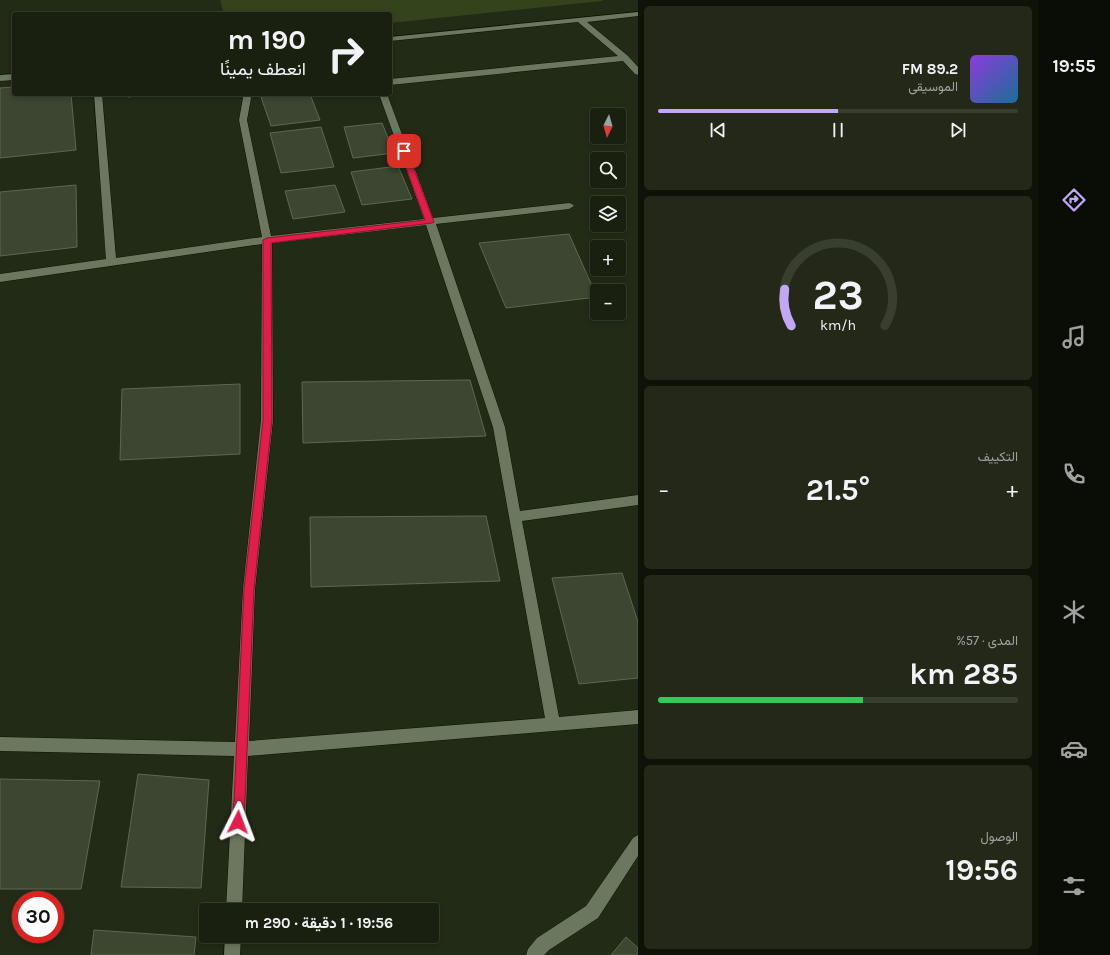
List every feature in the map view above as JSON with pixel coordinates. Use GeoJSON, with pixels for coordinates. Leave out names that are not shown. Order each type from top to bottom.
{"type":"FeatureCollection","features":[{"type":"Feature","properties":{"kind":"street"},"geometry":{"type":"LineString","coordinates":[[392,39],[638,14]]}},
{"type":"Feature","properties":{"kind":"street"},"geometry":{"type":"LineString","coordinates":[[580,20],[625,58],[638,72]]}},
{"type":"Feature","properties":{"kind":"street"},"geometry":{"type":"LineString","coordinates":[[392,82],[625,58]]}},
{"type":"Feature","properties":{"kind":"street"},"geometry":{"type":"LineString","coordinates":[[0,78],[12,77]]}},
{"type":"Feature","properties":{"kind":"street"},"geometry":{"type":"LineString","coordinates":[[98,96],[111,263]]}},
{"type":"Feature","properties":{"kind":"street"},"geometry":{"type":"LineString","coordinates":[[234,903],[249,589],[267,420],[267,240],[243,120],[246,96]]}},
{"type":"Feature","properties":{"kind":"street"},"geometry":{"type":"LineString","coordinates":[[384,96],[430,222],[499,427],[553,724]]}},
{"type":"Feature","properties":{"kind":"street"},"geometry":{"type":"LineString","coordinates":[[0,278],[267,240],[570,206]]}},
{"type":"Feature","properties":{"kind":"street"},"geometry":{"type":"LineString","coordinates":[[515,517],[638,500]]}},
{"type":"Feature","properties":{"kind":"street"},"geometry":{"type":"LineString","coordinates":[[0,744],[242,749],[638,717]]}},
{"type":"Feature","properties":{"kind":"street"},"geometry":{"type":"LineString","coordinates":[[534,955],[543,944],[592,912],[638,843]]}},
{"type":"Feature","properties":{"kind":"street"},"geometry":{"type":"LineString","coordinates":[[232,955],[233,943]]}},
{"type":"Feature","properties":{"kind":"green space"},"geometry":{"type":"Polygon","coordinates":[[[220,0],[602,0],[392,23],[392,12],[223,12],[220,0]]]}},
{"type":"Feature","properties":{"kind":"building"},"geometry":{"type":"Polygon","coordinates":[[[12,87],[12,96],[71,96],[76,150],[0,158],[0,88],[12,87]]]}},
{"type":"Feature","properties":{"kind":"building"},"geometry":{"type":"Polygon","coordinates":[[[311,96],[320,120],[271,126],[261,97],[311,96]]]}},
{"type":"Feature","properties":{"kind":"building"},"geometry":{"type":"Polygon","coordinates":[[[382,123],[394,153],[353,158],[344,127],[382,123]]]}},
{"type":"Feature","properties":{"kind":"building"},"geometry":{"type":"Polygon","coordinates":[[[321,127],[334,167],[281,173],[270,133],[321,127]]]}},
{"type":"Feature","properties":{"kind":"building"},"geometry":{"type":"Polygon","coordinates":[[[398,166],[412,199],[362,205],[351,172],[398,166]]]}},
{"type":"Feature","properties":{"kind":"building"},"geometry":{"type":"Polygon","coordinates":[[[76,185],[77,247],[0,256],[0,192],[76,185]]]}},
{"type":"Feature","properties":{"kind":"building"},"geometry":{"type":"Polygon","coordinates":[[[335,185],[345,212],[293,219],[285,191],[335,185]]]}},
{"type":"Feature","properties":{"kind":"building"},"geometry":{"type":"Polygon","coordinates":[[[569,234],[591,284],[590,284],[590,298],[506,308],[479,243],[569,234]]]}},
{"type":"Feature","properties":{"kind":"building"},"geometry":{"type":"Polygon","coordinates":[[[470,380],[486,436],[303,443],[302,382],[470,380]]]}},
{"type":"Feature","properties":{"kind":"building"},"geometry":{"type":"Polygon","coordinates":[[[240,384],[240,454],[120,460],[122,389],[240,384]]]}},
{"type":"Feature","properties":{"kind":"building"},"geometry":{"type":"Polygon","coordinates":[[[486,516],[500,581],[311,587],[310,517],[486,516]]]}},
{"type":"Feature","properties":{"kind":"building"},"geometry":{"type":"Polygon","coordinates":[[[622,573],[638,622],[638,678],[579,684],[552,578],[622,573]]]}},
{"type":"Feature","properties":{"kind":"building"},"geometry":{"type":"Polygon","coordinates":[[[138,774],[209,780],[201,888],[121,887],[138,774]]]}},
{"type":"Feature","properties":{"kind":"building"},"geometry":{"type":"Polygon","coordinates":[[[0,779],[100,781],[81,889],[0,889],[0,779]]]}},
{"type":"Feature","properties":{"kind":"building"},"geometry":{"type":"Polygon","coordinates":[[[94,930],[196,937],[194,955],[91,955],[94,930]]]}},
{"type":"Feature","properties":{"kind":"building"},"geometry":{"type":"Polygon","coordinates":[[[626,937],[638,948],[638,955],[611,955],[626,937]]]}},
{"type":"Feature","properties":{"kind":"route"},"geometry":{"type":"LineString","coordinates":[[238,822],[249,589],[267,420],[267,240],[430,222],[404,151]]}}]}
